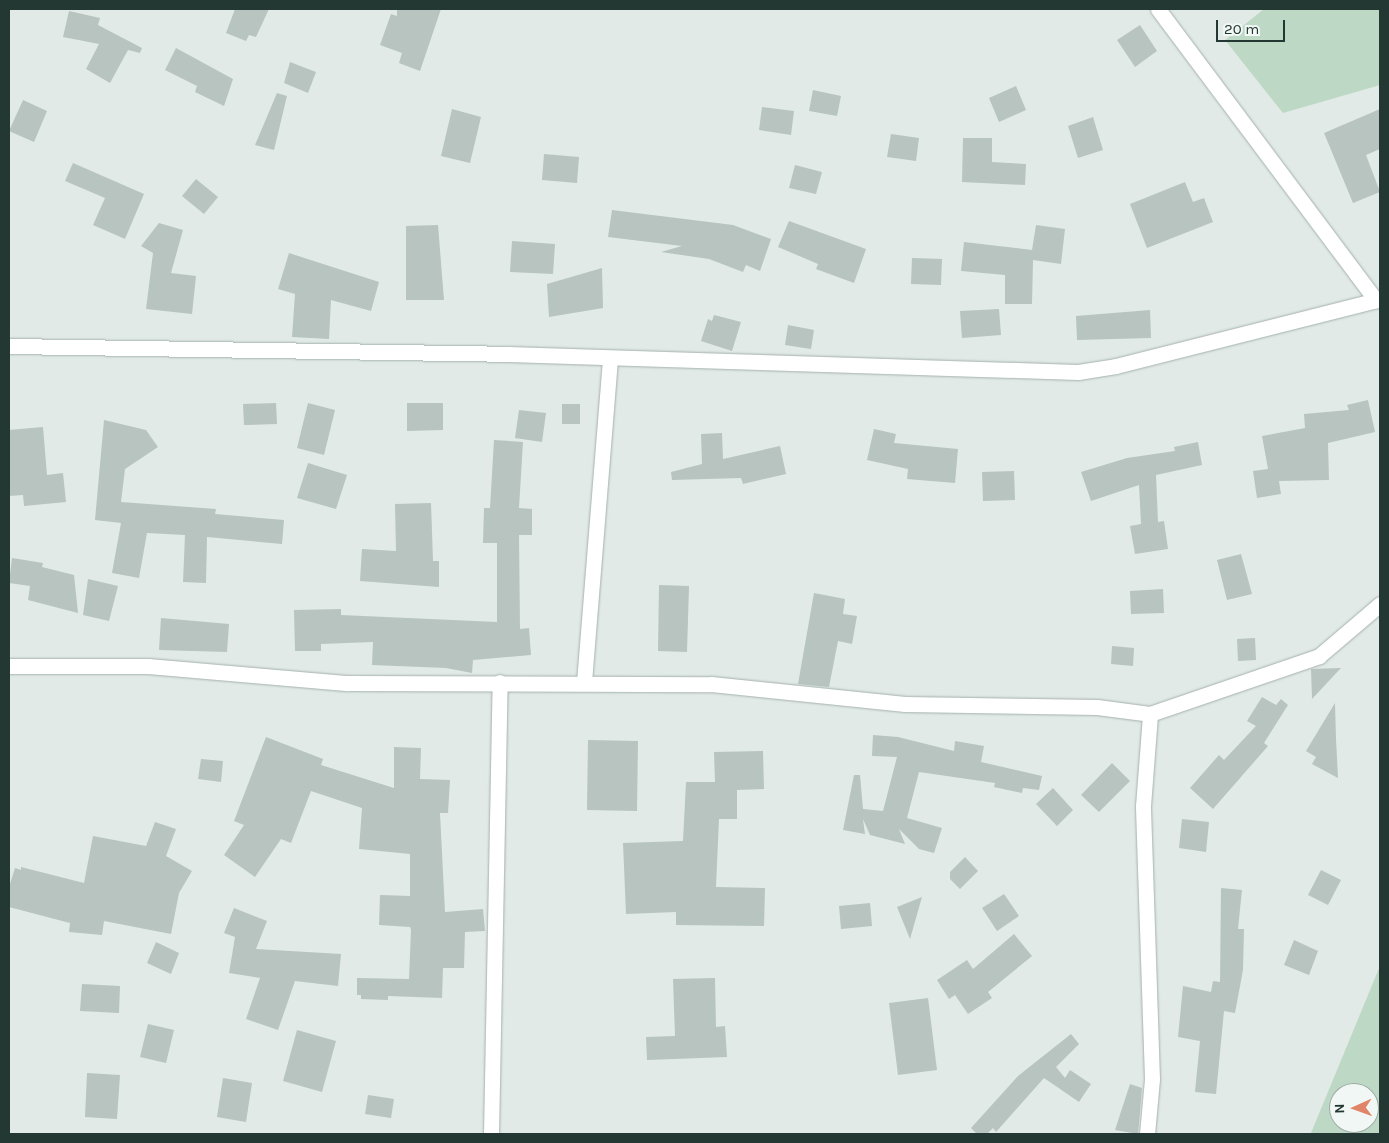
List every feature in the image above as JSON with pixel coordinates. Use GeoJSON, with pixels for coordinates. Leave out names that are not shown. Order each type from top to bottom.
{"type":"FeatureCollection","features":[{"type":"Feature","properties":{"kind":"street"},"geometry":{"type":"LineString","coordinates":[[9,346],[499,354],[610,359],[1078,372],[1116,366],[1378,299],[1158,9]]}},
{"type":"Feature","properties":{"kind":"street"},"geometry":{"type":"LineString","coordinates":[[584,682],[610,359]]}},
{"type":"Feature","properties":{"kind":"street"},"geometry":{"type":"LineString","coordinates":[[9,666],[148,666],[348,683],[584,682],[711,684],[905,704],[1097,707],[1150,714],[1318,656],[1380,604]]}},
{"type":"Feature","properties":{"kind":"street"},"geometry":{"type":"LineString","coordinates":[[491,1134],[500,682]]}},
{"type":"Feature","properties":{"kind":"street"},"geometry":{"type":"LineString","coordinates":[[1147,1134],[1152,1079],[1143,806],[1150,714]]}},
{"type":"Feature","properties":{"kind":"green space"},"geometry":{"type":"Polygon","coordinates":[[[1264,9],[1380,9],[1380,85],[1283,113],[1225,40],[1264,9]]]}},
{"type":"Feature","properties":{"kind":"green space"},"geometry":{"type":"Polygon","coordinates":[[[1380,966],[1380,1134],[1311,1134],[1329,1089],[1329,1133],[1379,1133],[1379,1083],[1332,1083],[1380,966]]]}},
{"type":"Feature","properties":{"kind":"building"},"geometry":{"type":"Polygon","coordinates":[[[235,9],[269,9],[256,37],[249,35],[246,41],[226,33],[235,9]]]}},
{"type":"Feature","properties":{"kind":"building"},"geometry":{"type":"Polygon","coordinates":[[[397,9],[441,9],[420,71],[399,63],[402,53],[380,45],[391,14],[397,16],[397,9]]]}},
{"type":"Feature","properties":{"kind":"building"},"geometry":{"type":"Polygon","coordinates":[[[69,11],[100,18],[98,25],[142,48],[140,53],[128,50],[110,83],[86,69],[99,44],[63,37],[69,11]]]}},
{"type":"Feature","properties":{"kind":"building"},"geometry":{"type":"Polygon","coordinates":[[[1140,25],[1157,51],[1135,67],[1117,40],[1140,25]]]}},
{"type":"Feature","properties":{"kind":"building"},"geometry":{"type":"Polygon","coordinates":[[[176,48],[233,79],[224,106],[195,92],[197,86],[165,70],[176,48]]]}},
{"type":"Feature","properties":{"kind":"building"},"geometry":{"type":"Polygon","coordinates":[[[290,62],[316,72],[308,93],[284,83],[290,62]]]}},
{"type":"Feature","properties":{"kind":"building"},"geometry":{"type":"Polygon","coordinates":[[[1016,86],[1026,110],[999,122],[989,98],[1016,86]]]}},
{"type":"Feature","properties":{"kind":"building"},"geometry":{"type":"Polygon","coordinates":[[[813,90],[841,96],[837,116],[809,111],[813,90]]]}},
{"type":"Feature","properties":{"kind":"building"},"geometry":{"type":"Polygon","coordinates":[[[277,93],[287,96],[274,150],[255,145],[277,93]]]}},
{"type":"Feature","properties":{"kind":"building"},"geometry":{"type":"Polygon","coordinates":[[[23,100],[47,111],[34,142],[9,131],[23,100]]]}},
{"type":"Feature","properties":{"kind":"building"},"geometry":{"type":"Polygon","coordinates":[[[762,107],[794,111],[791,135],[759,130],[762,107]]]}},
{"type":"Feature","properties":{"kind":"building"},"geometry":{"type":"Polygon","coordinates":[[[452,109],[481,117],[470,163],[441,156],[452,109]]]}},
{"type":"Feature","properties":{"kind":"building"},"geometry":{"type":"Polygon","coordinates":[[[1380,109],[1380,149],[1366,155],[1380,192],[1353,203],[1324,133],[1380,109]]]}},
{"type":"Feature","properties":{"kind":"building"},"geometry":{"type":"Polygon","coordinates":[[[1093,117],[1103,150],[1078,158],[1068,126],[1093,117]]]}},
{"type":"Feature","properties":{"kind":"building"},"geometry":{"type":"Polygon","coordinates":[[[891,134],[919,138],[916,161],[887,157],[891,134]]]}},
{"type":"Feature","properties":{"kind":"building"},"geometry":{"type":"Polygon","coordinates":[[[963,138],[992,138],[992,162],[1026,164],[1025,185],[962,182],[963,138]]]}},
{"type":"Feature","properties":{"kind":"building"},"geometry":{"type":"Polygon","coordinates":[[[544,154],[579,157],[577,183],[542,180],[544,154]]]}},
{"type":"Feature","properties":{"kind":"building"},"geometry":{"type":"Polygon","coordinates":[[[73,163],[144,194],[125,239],[93,225],[105,198],[65,181],[73,163]]]}},
{"type":"Feature","properties":{"kind":"building"},"geometry":{"type":"Polygon","coordinates":[[[795,165],[822,172],[816,194],[789,188],[795,165]]]}},
{"type":"Feature","properties":{"kind":"building"},"geometry":{"type":"Polygon","coordinates":[[[196,179],[218,197],[204,214],[182,196],[196,179]]]}},
{"type":"Feature","properties":{"kind":"building"},"geometry":{"type":"Polygon","coordinates":[[[1185,182],[1193,202],[1204,198],[1213,222],[1147,248],[1130,204],[1185,182]]]}},
{"type":"Feature","properties":{"kind":"building"},"geometry":{"type":"Polygon","coordinates":[[[612,210],[733,225],[771,239],[760,271],[746,265],[743,272],[709,259],[661,252],[682,246],[608,237],[612,210]]]}},
{"type":"Feature","properties":{"kind":"building"},"geometry":{"type":"Polygon","coordinates":[[[789,221],[866,249],[854,283],[816,269],[818,264],[778,247],[789,221]]]}},
{"type":"Feature","properties":{"kind":"building"},"geometry":{"type":"Polygon","coordinates":[[[159,223],[183,230],[171,273],[196,276],[192,314],[146,309],[153,253],[141,246],[159,223]]]}},
{"type":"Feature","properties":{"kind":"building"},"geometry":{"type":"Polygon","coordinates":[[[438,225],[444,300],[406,300],[406,226],[438,225]]]}},
{"type":"Feature","properties":{"kind":"building"},"geometry":{"type":"Polygon","coordinates":[[[1036,225],[1065,229],[1061,264],[1033,260],[1032,304],[1005,304],[1005,275],[961,271],[964,242],[1032,250],[1036,225]]]}},
{"type":"Feature","properties":{"kind":"building"},"geometry":{"type":"Polygon","coordinates":[[[512,241],[555,244],[553,274],[510,272],[512,241]]]}},
{"type":"Feature","properties":{"kind":"building"},"geometry":{"type":"Polygon","coordinates":[[[289,253],[379,282],[371,311],[331,300],[329,339],[292,337],[295,294],[278,289],[289,253]]]}},
{"type":"Feature","properties":{"kind":"building"},"geometry":{"type":"Polygon","coordinates":[[[912,258],[942,259],[941,285],[911,284],[912,258]]]}},
{"type":"Feature","properties":{"kind":"building"},"geometry":{"type":"Polygon","coordinates":[[[602,268],[603,308],[549,317],[547,284],[602,268]]]}},
{"type":"Feature","properties":{"kind":"building"},"geometry":{"type":"Polygon","coordinates":[[[999,309],[1001,335],[962,338],[960,311],[999,309]]]}},
{"type":"Feature","properties":{"kind":"building"},"geometry":{"type":"Polygon","coordinates":[[[1150,310],[1151,338],[1077,340],[1076,316],[1150,310]]]}},
{"type":"Feature","properties":{"kind":"building"},"geometry":{"type":"Polygon","coordinates":[[[714,315],[741,322],[732,351],[701,341],[708,319],[712,321],[714,315]]]}},
{"type":"Feature","properties":{"kind":"building"},"geometry":{"type":"Polygon","coordinates":[[[788,325],[814,330],[811,349],[785,345],[788,325]]]}},
{"type":"Feature","properties":{"kind":"building"},"geometry":{"type":"Polygon","coordinates":[[[1368,400],[1375,432],[1328,443],[1329,480],[1279,481],[1281,494],[1257,498],[1253,471],[1268,469],[1262,436],[1305,428],[1304,414],[1349,410],[1347,405],[1368,400]]]}},
{"type":"Feature","properties":{"kind":"building"},"geometry":{"type":"Polygon","coordinates":[[[276,403],[277,424],[244,425],[243,404],[276,403]]]}},
{"type":"Feature","properties":{"kind":"building"},"geometry":{"type":"Polygon","coordinates":[[[308,403],[335,410],[324,455],[297,448],[308,403]]]}},
{"type":"Feature","properties":{"kind":"building"},"geometry":{"type":"Polygon","coordinates":[[[407,403],[443,403],[443,430],[407,431],[407,403]]]}},
{"type":"Feature","properties":{"kind":"building"},"geometry":{"type":"Polygon","coordinates":[[[562,404],[580,404],[580,424],[562,424],[562,404]]]}},
{"type":"Feature","properties":{"kind":"building"},"geometry":{"type":"Polygon","coordinates":[[[519,410],[546,413],[542,442],[515,438],[519,410]]]}},
{"type":"Feature","properties":{"kind":"building"},"geometry":{"type":"Polygon","coordinates":[[[104,420],[146,430],[158,447],[125,469],[121,502],[216,509],[215,514],[284,520],[282,544],[207,537],[206,583],[183,582],[185,535],[147,533],[139,578],[112,573],[121,523],[95,520],[104,420]]]}},
{"type":"Feature","properties":{"kind":"building"},"geometry":{"type":"Polygon","coordinates":[[[43,427],[47,475],[63,473],[66,502],[24,506],[23,495],[9,496],[9,430],[43,427]]]}},
{"type":"Feature","properties":{"kind":"building"},"geometry":{"type":"Polygon","coordinates":[[[874,429],[896,434],[894,443],[958,449],[955,483],[907,479],[908,469],[867,460],[874,429]]]}},
{"type":"Feature","properties":{"kind":"building"},"geometry":{"type":"Polygon","coordinates":[[[722,433],[723,459],[780,446],[786,474],[743,484],[741,478],[672,480],[671,472],[702,464],[701,434],[722,433]]]}},
{"type":"Feature","properties":{"kind":"building"},"geometry":{"type":"Polygon","coordinates":[[[494,440],[523,442],[519,508],[532,509],[532,535],[519,535],[520,629],[529,628],[531,655],[473,660],[472,673],[446,668],[372,665],[373,642],[321,644],[321,651],[295,651],[294,610],[341,609],[341,615],[497,622],[497,543],[483,543],[484,508],[490,508],[494,440]]]}},
{"type":"Feature","properties":{"kind":"building"},"geometry":{"type":"Polygon","coordinates":[[[1198,442],[1202,465],[1156,475],[1158,522],[1164,521],[1168,549],[1135,554],[1130,526],[1141,524],[1139,485],[1091,501],[1081,472],[1127,458],[1175,451],[1174,447],[1198,442]]]}},
{"type":"Feature","properties":{"kind":"building"},"geometry":{"type":"Polygon","coordinates":[[[308,463],[347,475],[336,509],[297,498],[308,463]]]}},
{"type":"Feature","properties":{"kind":"building"},"geometry":{"type":"Polygon","coordinates":[[[1014,471],[1015,500],[983,501],[982,472],[1014,471]]]}},
{"type":"Feature","properties":{"kind":"building"},"geometry":{"type":"Polygon","coordinates":[[[431,503],[433,561],[439,561],[439,587],[360,581],[362,549],[396,551],[395,504],[431,503]]]}},
{"type":"Feature","properties":{"kind":"building"},"geometry":{"type":"Polygon","coordinates":[[[1241,554],[1252,594],[1227,600],[1217,560],[1241,554]]]}},
{"type":"Feature","properties":{"kind":"building"},"geometry":{"type":"Polygon","coordinates":[[[12,558],[43,563],[42,567],[74,575],[78,613],[28,600],[30,586],[9,583],[12,558]]]}},
{"type":"Feature","properties":{"kind":"building"},"geometry":{"type":"Polygon","coordinates":[[[88,579],[118,586],[109,621],[83,615],[88,579]]]}},
{"type":"Feature","properties":{"kind":"building"},"geometry":{"type":"Polygon","coordinates":[[[659,585],[689,586],[687,652],[658,651],[659,585]]]}},
{"type":"Feature","properties":{"kind":"building"},"geometry":{"type":"Polygon","coordinates":[[[1163,589],[1164,613],[1131,614],[1130,591],[1163,589]]]}},
{"type":"Feature","properties":{"kind":"building"},"geometry":{"type":"Polygon","coordinates":[[[814,593],[845,599],[843,614],[857,616],[852,644],[838,641],[829,687],[798,684],[814,593]]]}},
{"type":"Feature","properties":{"kind":"building"},"geometry":{"type":"Polygon","coordinates":[[[161,618],[229,624],[227,652],[159,650],[161,618]]]}},
{"type":"Feature","properties":{"kind":"building"},"geometry":{"type":"Polygon","coordinates":[[[1255,638],[1256,660],[1238,661],[1237,639],[1255,638]]]}},
{"type":"Feature","properties":{"kind":"building"},"geometry":{"type":"Polygon","coordinates":[[[1112,646],[1134,648],[1133,666],[1111,664],[1112,646]]]}},
{"type":"Feature","properties":{"kind":"building"},"geometry":{"type":"Polygon","coordinates":[[[1341,668],[1312,699],[1311,669],[1341,668]]]}},
{"type":"Feature","properties":{"kind":"building"},"geometry":{"type":"Polygon","coordinates":[[[1262,697],[1276,705],[1281,699],[1288,705],[1264,743],[1268,746],[1213,809],[1190,788],[1219,755],[1224,760],[1256,726],[1247,721],[1262,697]]]}},
{"type":"Feature","properties":{"kind":"building"},"geometry":{"type":"Polygon","coordinates":[[[1335,703],[1338,778],[1312,764],[1316,757],[1306,751],[1335,703]]]}},
{"type":"Feature","properties":{"kind":"building"},"geometry":{"type":"Polygon","coordinates":[[[873,735],[898,737],[954,751],[955,741],[984,746],[981,762],[1042,776],[1039,790],[1023,788],[1022,793],[994,787],[995,783],[919,772],[907,818],[942,828],[934,853],[919,849],[899,829],[905,844],[870,835],[863,819],[865,834],[843,830],[854,775],[860,775],[863,809],[883,811],[897,757],[872,756],[873,735]]]}},
{"type":"Feature","properties":{"kind":"building"},"geometry":{"type":"Polygon","coordinates":[[[266,737],[323,759],[321,765],[394,788],[394,747],[421,748],[420,779],[450,780],[448,813],[440,813],[445,912],[483,909],[485,931],[465,932],[464,968],[443,968],[442,998],[388,996],[388,1000],[361,999],[361,995],[357,995],[357,978],[409,979],[411,930],[410,927],[379,925],[380,895],[410,896],[410,854],[359,849],[362,808],[311,791],[291,843],[281,839],[255,877],[224,855],[244,825],[234,821],[266,737]]]}},
{"type":"Feature","properties":{"kind":"building"},"geometry":{"type":"Polygon","coordinates":[[[588,740],[638,741],[637,811],[587,810],[588,740]]]}},
{"type":"Feature","properties":{"kind":"building"},"geometry":{"type":"Polygon","coordinates":[[[763,751],[764,789],[737,790],[737,819],[719,819],[716,887],[765,888],[764,926],[676,925],[676,912],[626,914],[623,843],[683,841],[686,782],[715,782],[714,752],[763,751]]]}},
{"type":"Feature","properties":{"kind":"building"},"geometry":{"type":"Polygon","coordinates":[[[201,759],[223,761],[221,782],[198,779],[201,759]]]}},
{"type":"Feature","properties":{"kind":"building"},"geometry":{"type":"Polygon","coordinates":[[[1112,763],[1130,781],[1099,812],[1081,795],[1112,763]]]}},
{"type":"Feature","properties":{"kind":"building"},"geometry":{"type":"Polygon","coordinates":[[[1053,788],[1073,810],[1057,826],[1036,804],[1053,788]]]}},
{"type":"Feature","properties":{"kind":"building"},"geometry":{"type":"Polygon","coordinates":[[[1182,819],[1209,822],[1206,852],[1179,848],[1182,819]]]}},
{"type":"Feature","properties":{"kind":"building"},"geometry":{"type":"Polygon","coordinates":[[[155,822],[176,829],[166,856],[192,871],[179,893],[171,934],[104,921],[102,935],[69,932],[70,923],[9,907],[9,887],[15,868],[21,870],[21,867],[84,883],[93,836],[146,846],[155,822]]]}},
{"type":"Feature","properties":{"kind":"building"},"geometry":{"type":"Polygon","coordinates":[[[965,857],[978,871],[960,889],[950,879],[950,872],[965,857]]]}},
{"type":"Feature","properties":{"kind":"building"},"geometry":{"type":"Polygon","coordinates":[[[1321,870],[1341,880],[1328,905],[1308,895],[1321,870]]]}},
{"type":"Feature","properties":{"kind":"building"},"geometry":{"type":"Polygon","coordinates":[[[1221,888],[1242,890],[1238,929],[1244,929],[1243,970],[1235,1013],[1224,1011],[1216,1094],[1195,1092],[1200,1041],[1178,1037],[1183,986],[1211,992],[1213,981],[1220,982],[1221,888]]]}},
{"type":"Feature","properties":{"kind":"building"},"geometry":{"type":"Polygon","coordinates":[[[1004,894],[1019,916],[997,931],[982,908],[1004,894]]]}},
{"type":"Feature","properties":{"kind":"building"},"geometry":{"type":"Polygon","coordinates":[[[922,897],[910,939],[897,907],[922,897]]]}},
{"type":"Feature","properties":{"kind":"building"},"geometry":{"type":"Polygon","coordinates":[[[870,903],[872,926],[841,929],[839,906],[870,903]]]}},
{"type":"Feature","properties":{"kind":"building"},"geometry":{"type":"Polygon","coordinates":[[[234,908],[267,921],[256,949],[341,954],[338,986],[295,981],[278,1030],[246,1019],[260,978],[229,973],[235,937],[224,933],[234,908]]]}},
{"type":"Feature","properties":{"kind":"building"},"geometry":{"type":"Polygon","coordinates":[[[1014,934],[1032,956],[988,992],[992,998],[968,1014],[955,995],[949,999],[937,980],[967,960],[973,969],[1014,934]]]}},
{"type":"Feature","properties":{"kind":"building"},"geometry":{"type":"Polygon","coordinates":[[[1294,940],[1318,951],[1309,975],[1284,965],[1294,940]]]}},
{"type":"Feature","properties":{"kind":"building"},"geometry":{"type":"Polygon","coordinates":[[[156,942],[179,953],[171,974],[147,963],[156,942]]]}},
{"type":"Feature","properties":{"kind":"building"},"geometry":{"type":"Polygon","coordinates":[[[715,978],[716,1027],[725,1026],[727,1057],[647,1060],[646,1037],[675,1036],[673,979],[715,978]]]}},
{"type":"Feature","properties":{"kind":"building"},"geometry":{"type":"Polygon","coordinates":[[[82,984],[120,986],[119,1013],[80,1011],[82,984]]]}},
{"type":"Feature","properties":{"kind":"building"},"geometry":{"type":"Polygon","coordinates":[[[928,998],[937,1070],[898,1075],[889,1003],[928,998]]]}},
{"type":"Feature","properties":{"kind":"building"},"geometry":{"type":"Polygon","coordinates":[[[148,1024],[174,1030],[166,1063],[140,1057],[148,1024]]]}},
{"type":"Feature","properties":{"kind":"building"},"geometry":{"type":"Polygon","coordinates":[[[297,1030],[336,1041],[322,1092],[283,1081],[297,1030]]]}},
{"type":"Feature","properties":{"kind":"building"},"geometry":{"type":"Polygon","coordinates":[[[1071,1034],[1079,1044],[1056,1067],[1065,1078],[1070,1070],[1091,1084],[1079,1102],[1044,1078],[996,1132],[993,1128],[987,1134],[977,1134],[971,1128],[1018,1076],[1071,1034]]]}},
{"type":"Feature","properties":{"kind":"building"},"geometry":{"type":"Polygon","coordinates":[[[87,1073],[120,1075],[117,1119],[85,1117],[87,1073]]]}},
{"type":"Feature","properties":{"kind":"building"},"geometry":{"type":"Polygon","coordinates":[[[223,1078],[252,1083],[246,1122],[217,1117],[223,1078]]]}},
{"type":"Feature","properties":{"kind":"building"},"geometry":{"type":"Polygon","coordinates":[[[1130,1084],[1142,1088],[1138,1134],[1115,1130],[1130,1084]]]}},
{"type":"Feature","properties":{"kind":"building"},"geometry":{"type":"Polygon","coordinates":[[[368,1095],[394,1099],[391,1118],[365,1114],[368,1095]]]}}]}
